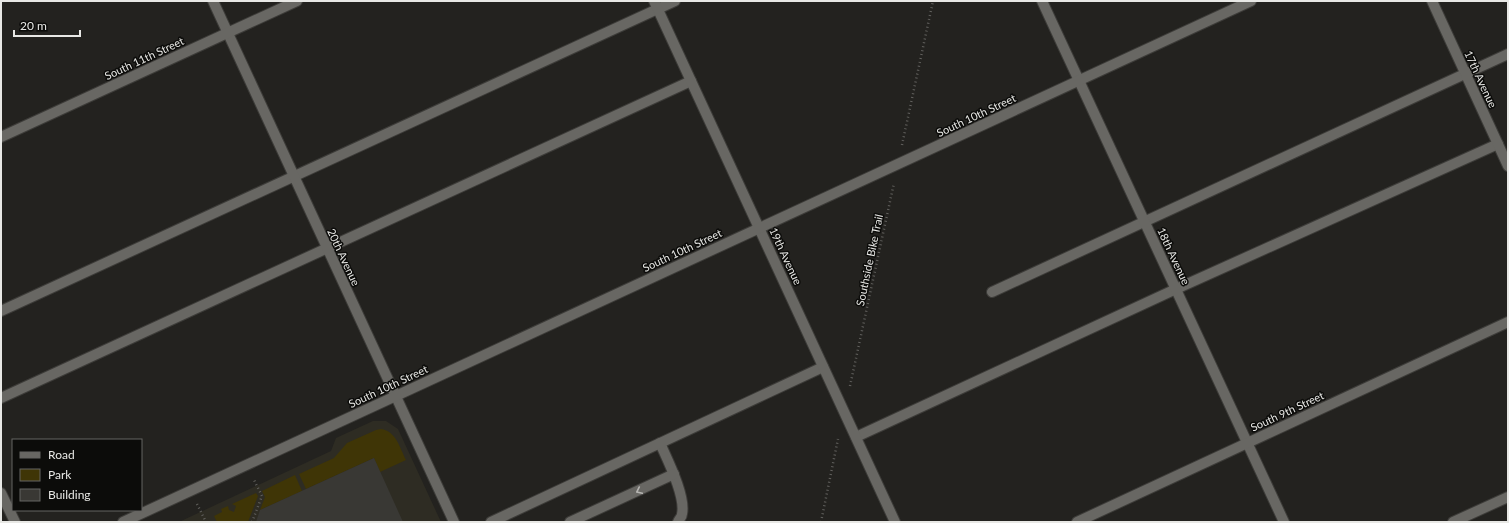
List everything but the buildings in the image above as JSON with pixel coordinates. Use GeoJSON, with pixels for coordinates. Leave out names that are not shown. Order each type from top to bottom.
{"type":"FeatureCollection","features":[{"type":"Feature","properties":{"kind":"street","name":"20th Avenue"},"geometry":{"type":"LineString","coordinates":[[213,1],[454,522]]}},
{"type":"Feature","properties":{"kind":"street","name":"South 11th Street"},"geometry":{"type":"LineString","coordinates":[[1,137],[297,1]]}},
{"type":"Feature","properties":{"kind":"street"},"geometry":{"type":"LineString","coordinates":[[1,311],[294,176],[656,5],[675,1]]}},
{"type":"Feature","properties":{"kind":"street","name":"18th Avenue"},"geometry":{"type":"LineString","coordinates":[[1042,1],[1284,522]]}},
{"type":"Feature","properties":{"kind":"street","name":"South 10th Street"},"geometry":{"type":"LineString","coordinates":[[123,522],[1251,1]]}},
{"type":"Feature","properties":{"kind":"street","name":"17th Avenue"},"geometry":{"type":"LineString","coordinates":[[1432,1],[1508,166]]}},
{"type":"Feature","properties":{"kind":"street","name":"19th Avenue"},"geometry":{"type":"LineString","coordinates":[[656,5],[895,522]]}},
{"type":"Feature","properties":{"kind":"street"},"geometry":{"type":"LineString","coordinates":[[992,292],[1508,54]]}},
{"type":"Feature","properties":{"kind":"street"},"geometry":{"type":"LineString","coordinates":[[1,398],[691,81]]}},
{"type":"Feature","properties":{"kind":"street"},"geometry":{"type":"LineString","coordinates":[[856,437],[1176,289],[1498,144]]}},
{"type":"Feature","properties":{"kind":"street","name":"South 9th Street"},"geometry":{"type":"LineString","coordinates":[[1077,522],[1508,322]]}},
{"type":"Feature","properties":{"kind":"street"},"geometry":{"type":"LineString","coordinates":[[491,522],[824,367]]}},
{"type":"Feature","properties":{"kind":"street"},"geometry":{"type":"LineString","coordinates":[[660,443],[674,474],[683,506],[682,515],[678,522]]}},
{"type":"Feature","properties":{"kind":"street"},"geometry":{"type":"LineString","coordinates":[[570,522],[674,474]]}},
{"type":"Feature","properties":{"kind":"street"},"geometry":{"type":"LineString","coordinates":[[1,493],[14,522]]}},
{"type":"Feature","properties":{"kind":"street"},"geometry":{"type":"LineString","coordinates":[[1453,522],[1508,497]]}},
{"type":"Feature","properties":{"kind":"path","name":"Southside Bike Trail"},"geometry":{"type":"LineString","coordinates":[[821,522],[933,1]]}},
{"type":"Feature","properties":{"kind":"path"},"geometry":{"type":"LineString","coordinates":[[247,465],[262,496],[252,522]]}},
{"type":"Feature","properties":{"kind":"shaded area"},"geometry":{"type":"Polygon","coordinates":[[[373,421],[386,421],[398,429],[441,522],[179,522],[331,451],[336,438],[373,421]]]}},
{"type":"Feature","properties":{"kind":"green space"},"geometry":{"type":"Polygon","coordinates":[[[381,429],[386,430],[394,437],[406,460],[380,472],[374,458],[306,489],[299,474],[334,458],[347,443],[381,429]]]}},
{"type":"Feature","properties":{"kind":"green space"},"geometry":{"type":"Polygon","coordinates":[[[295,475],[302,491],[260,510],[265,497],[262,491],[295,475]]]}},
{"type":"Feature","properties":{"kind":"green space"},"geometry":{"type":"Polygon","coordinates":[[[256,493],[258,496],[248,522],[217,522],[214,516],[222,512],[221,509],[228,506],[229,510],[234,512],[236,506],[232,504],[256,493]]]}}]}
